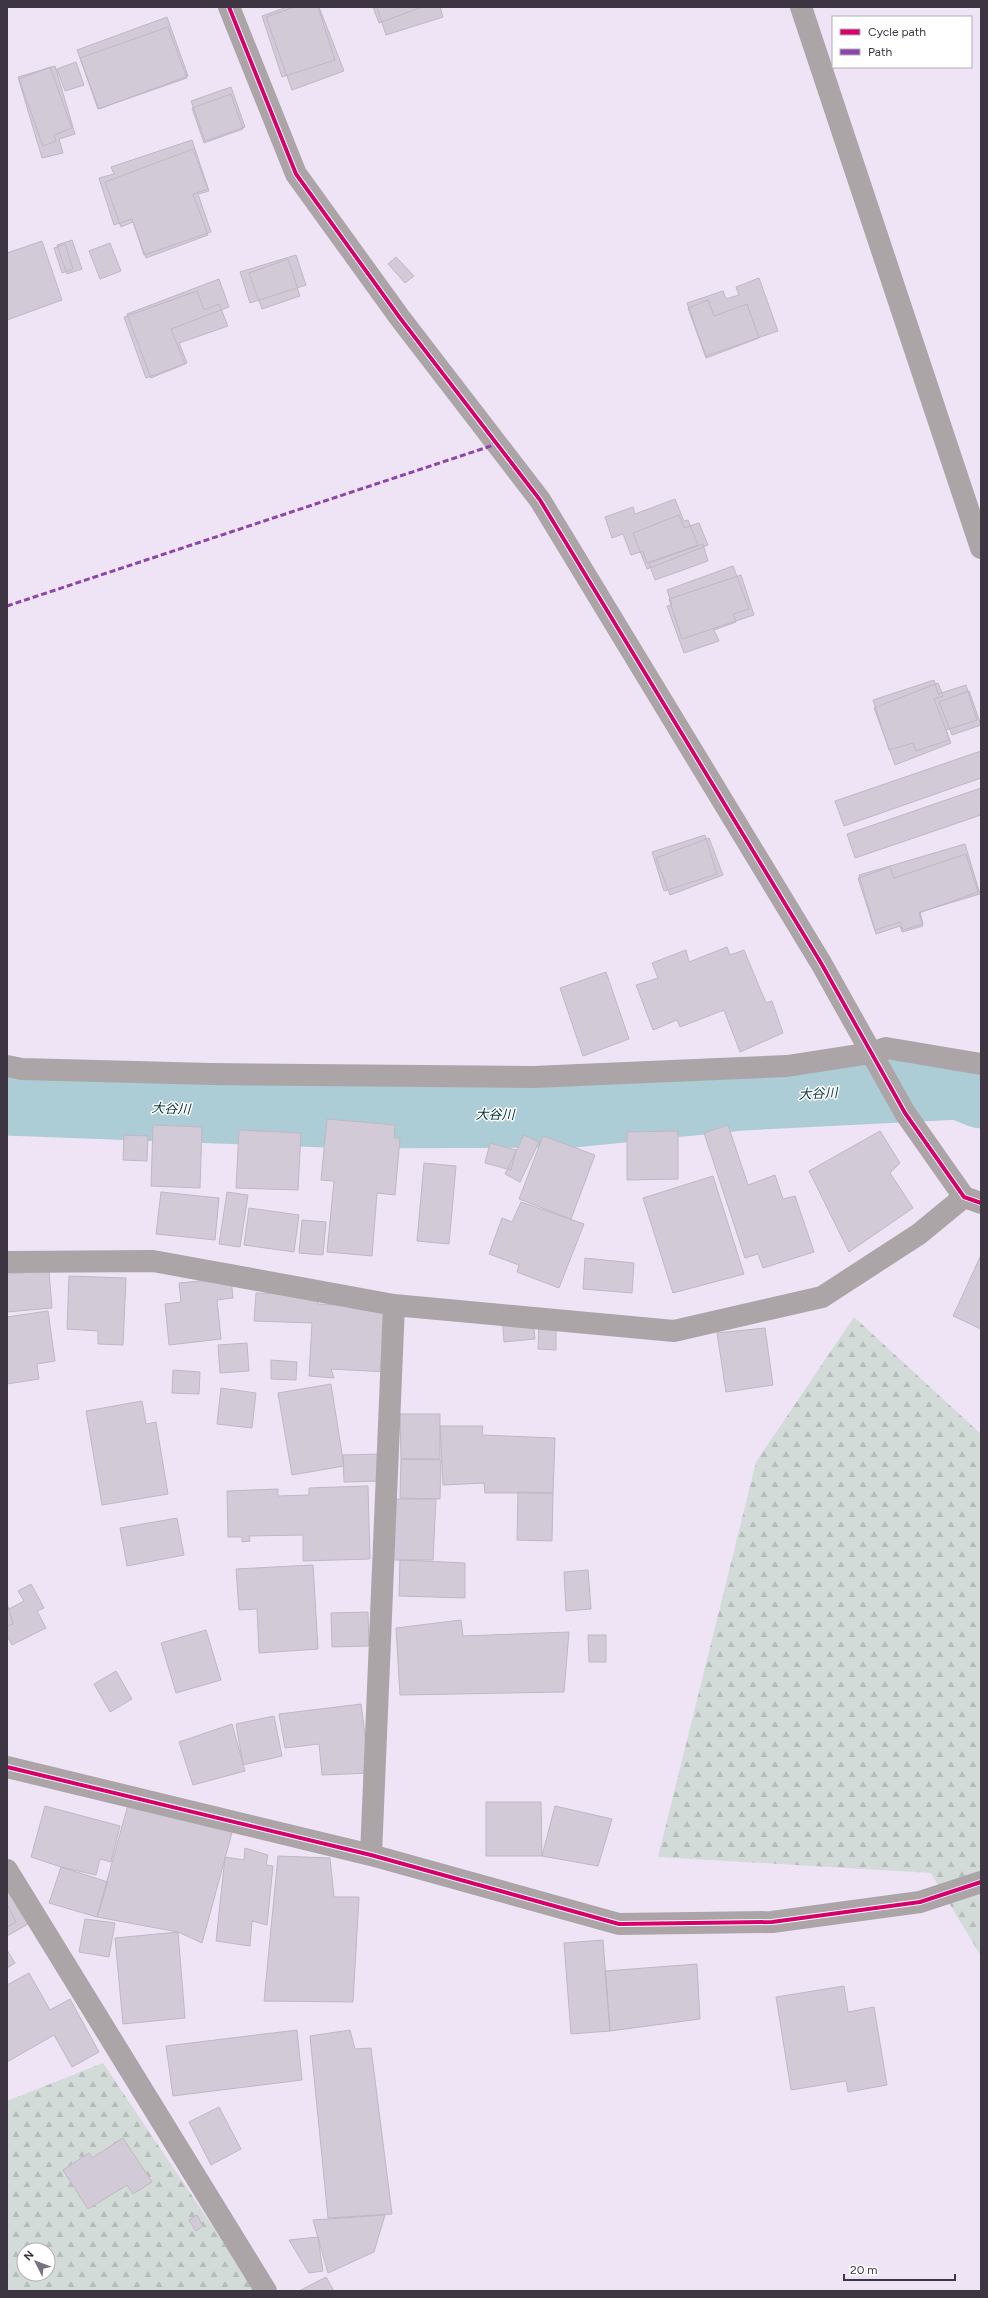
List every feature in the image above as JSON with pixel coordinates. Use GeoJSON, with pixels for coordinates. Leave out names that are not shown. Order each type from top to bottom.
{"type":"FeatureCollection","features":[{"type":"Feature","properties":{"kind":"street"},"geometry":{"type":"LineString","coordinates":[[7,1262],[153,1261],[394,1305],[674,1331],[822,1297],[973,1200],[905,1113],[821,963],[540,500],[400,318],[296,174],[229,7]]}},
{"type":"Feature","properties":{"kind":"street"},"geometry":{"type":"LineString","coordinates":[[800,7],[981,548]]}},
{"type":"Feature","properties":{"kind":"street"},"geometry":{"type":"LineString","coordinates":[[7,1066],[22,1069],[211,1074],[534,1078],[787,1066],[873,1056],[886,1048],[981,1064]]}},
{"type":"Feature","properties":{"kind":"street"},"geometry":{"type":"LineString","coordinates":[[371,1854],[394,1305]]}},
{"type":"Feature","properties":{"kind":"street"},"geometry":{"type":"LineString","coordinates":[[7,1766],[371,1854],[619,1924],[772,1922],[920,1902],[981,1882]]}},
{"type":"Feature","properties":{"kind":"street"},"geometry":{"type":"LineString","coordinates":[[7,1870],[266,2291]]}},
{"type":"Feature","properties":{"kind":"green space"},"geometry":{"type":"Polygon","coordinates":[[[854,1317],[981,1434],[981,1956],[931,1873],[658,1857],[756,1462],[854,1317]]]}},
{"type":"Feature","properties":{"kind":"green space"},"geometry":{"type":"Polygon","coordinates":[[[103,2063],[256,2291],[7,2291],[7,2101],[103,2063]]]}},
{"type":"Feature","properties":{"kind":"building"},"geometry":{"type":"Polygon","coordinates":[[[287,7],[318,7],[335,60],[282,77],[262,16],[287,7]]]}},
{"type":"Feature","properties":{"kind":"building"},"geometry":{"type":"Polygon","coordinates":[[[295,7],[319,7],[344,71],[292,90],[266,17],[295,7]]]}},
{"type":"Feature","properties":{"kind":"building"},"geometry":{"type":"Polygon","coordinates":[[[373,7],[422,7],[379,23],[373,7]]]}},
{"type":"Feature","properties":{"kind":"building"},"geometry":{"type":"Polygon","coordinates":[[[377,7],[440,7],[443,17],[386,35],[377,7]]]}},
{"type":"Feature","properties":{"kind":"building"},"geometry":{"type":"Polygon","coordinates":[[[167,17],[188,76],[99,109],[77,50],[167,17]]]}},
{"type":"Feature","properties":{"kind":"building"},"geometry":{"type":"Polygon","coordinates":[[[168,27],[187,78],[98,109],[80,58],[168,27]]]}},
{"type":"Feature","properties":{"kind":"building"},"geometry":{"type":"Polygon","coordinates":[[[76,62],[84,85],[65,91],[57,69],[76,62]]]}},
{"type":"Feature","properties":{"kind":"building"},"geometry":{"type":"Polygon","coordinates":[[[55,66],[75,134],[59,139],[63,153],[42,158],[18,77],[55,66]]]}},
{"type":"Feature","properties":{"kind":"building"},"geometry":{"type":"Polygon","coordinates":[[[50,67],[72,128],[54,135],[56,141],[43,146],[19,79],[50,67]]]}},
{"type":"Feature","properties":{"kind":"building"},"geometry":{"type":"Polygon","coordinates":[[[231,87],[245,127],[205,141],[191,101],[231,87]]]}},
{"type":"Feature","properties":{"kind":"building"},"geometry":{"type":"Polygon","coordinates":[[[231,94],[243,129],[204,143],[192,108],[231,94]]]}},
{"type":"Feature","properties":{"kind":"building"},"geometry":{"type":"Polygon","coordinates":[[[192,140],[209,191],[198,194],[211,232],[144,255],[132,219],[114,225],[99,178],[114,174],[111,167],[192,140]]]}},
{"type":"Feature","properties":{"kind":"building"},"geometry":{"type":"Polygon","coordinates":[[[193,149],[208,189],[193,194],[208,235],[146,258],[133,222],[121,227],[105,182],[193,149]]]}},
{"type":"Feature","properties":{"kind":"building"},"geometry":{"type":"Polygon","coordinates":[[[72,240],[82,269],[67,274],[57,245],[72,240]]]}},
{"type":"Feature","properties":{"kind":"building"},"geometry":{"type":"Polygon","coordinates":[[[42,241],[62,300],[7,320],[7,253],[42,241]]]}},
{"type":"Feature","properties":{"kind":"building"},"geometry":{"type":"Polygon","coordinates":[[[110,243],[121,271],[100,279],[89,251],[110,243]]]}},
{"type":"Feature","properties":{"kind":"building"},"geometry":{"type":"Polygon","coordinates":[[[65,244],[73,269],[62,273],[54,248],[65,244]]]}},
{"type":"Feature","properties":{"kind":"building"},"geometry":{"type":"Polygon","coordinates":[[[296,255],[306,285],[250,303],[240,272],[296,255]]]}},
{"type":"Feature","properties":{"kind":"building"},"geometry":{"type":"Polygon","coordinates":[[[396,257],[414,276],[405,283],[388,264],[396,257]]]}},
{"type":"Feature","properties":{"kind":"building"},"geometry":{"type":"Polygon","coordinates":[[[288,259],[300,296],[262,309],[249,273],[288,259]]]}},
{"type":"Feature","properties":{"kind":"building"},"geometry":{"type":"Polygon","coordinates":[[[759,278],[778,331],[706,356],[687,303],[723,291],[726,299],[739,295],[736,287],[759,278]]]}},
{"type":"Feature","properties":{"kind":"building"},"geometry":{"type":"Polygon","coordinates":[[[219,279],[229,307],[171,329],[185,364],[151,378],[127,314],[219,279]]]}},
{"type":"Feature","properties":{"kind":"building"},"geometry":{"type":"Polygon","coordinates":[[[197,291],[204,310],[219,304],[228,326],[179,343],[187,363],[146,378],[124,317],[197,291]]]}},
{"type":"Feature","properties":{"kind":"building"},"geometry":{"type":"Polygon","coordinates":[[[708,300],[714,316],[747,304],[759,338],[706,358],[688,308],[708,300]]]}},
{"type":"Feature","properties":{"kind":"building"},"geometry":{"type":"Polygon","coordinates":[[[675,499],[684,521],[688,520],[698,545],[647,563],[643,551],[631,555],[623,534],[612,538],[605,517],[633,507],[635,514],[675,499]]]}},
{"type":"Feature","properties":{"kind":"building"},"geometry":{"type":"Polygon","coordinates":[[[679,515],[684,528],[699,523],[708,545],[647,569],[633,533],[679,515]]]}},
{"type":"Feature","properties":{"kind":"building"},"geometry":{"type":"Polygon","coordinates":[[[703,544],[708,561],[655,580],[649,563],[703,544]]]}},
{"type":"Feature","properties":{"kind":"building"},"geometry":{"type":"Polygon","coordinates":[[[733,566],[749,609],[733,614],[736,622],[714,630],[719,641],[684,653],[667,606],[672,605],[667,590],[733,566]]]}},
{"type":"Feature","properties":{"kind":"building"},"geometry":{"type":"Polygon","coordinates":[[[741,575],[754,615],[682,639],[669,599],[741,575]]]}},
{"type":"Feature","properties":{"kind":"building"},"geometry":{"type":"Polygon","coordinates":[[[934,680],[938,694],[966,685],[977,720],[946,730],[949,740],[916,751],[913,743],[889,750],[873,700],[934,680]]]}},
{"type":"Feature","properties":{"kind":"building"},"geometry":{"type":"Polygon","coordinates":[[[938,683],[943,696],[934,699],[951,743],[895,765],[874,708],[938,683]]]}},
{"type":"Feature","properties":{"kind":"building"},"geometry":{"type":"Polygon","coordinates":[[[969,691],[981,725],[952,735],[939,702],[969,691]]]}},
{"type":"Feature","properties":{"kind":"building"},"geometry":{"type":"Polygon","coordinates":[[[981,751],[981,778],[844,826],[835,801],[981,751]]]}},
{"type":"Feature","properties":{"kind":"building"},"geometry":{"type":"Polygon","coordinates":[[[981,788],[981,815],[855,858],[847,834],[981,788]]]}},
{"type":"Feature","properties":{"kind":"building"},"geometry":{"type":"Polygon","coordinates":[[[705,835],[717,874],[664,891],[652,852],[705,835]]]}},
{"type":"Feature","properties":{"kind":"building"},"geometry":{"type":"Polygon","coordinates":[[[709,838],[723,875],[670,895],[656,858],[709,838]]]}},
{"type":"Feature","properties":{"kind":"building"},"geometry":{"type":"Polygon","coordinates":[[[965,844],[980,894],[920,912],[923,924],[903,930],[900,922],[875,930],[859,875],[965,844]]]}},
{"type":"Feature","properties":{"kind":"building"},"geometry":{"type":"Polygon","coordinates":[[[966,854],[978,892],[919,913],[923,926],[902,932],[900,926],[876,934],[858,878],[890,867],[894,878],[966,854]]]}},
{"type":"Feature","properties":{"kind":"building"},"geometry":{"type":"Polygon","coordinates":[[[727,947],[730,955],[744,950],[766,1003],[772,1001],[783,1033],[740,1052],[724,1010],[680,1027],[677,1020],[653,1030],[636,985],[658,978],[652,963],[686,950],[689,962],[727,947]]]}},
{"type":"Feature","properties":{"kind":"building"},"geometry":{"type":"Polygon","coordinates":[[[606,972],[629,1039],[583,1056],[560,988],[606,972]]]}},
{"type":"Feature","properties":{"kind":"building"},"geometry":{"type":"Polygon","coordinates":[[[327,1119],[395,1125],[394,1138],[400,1138],[395,1195],[377,1193],[372,1256],[327,1252],[334,1181],[321,1180],[327,1119]]]}},
{"type":"Feature","properties":{"kind":"building"},"geometry":{"type":"Polygon","coordinates":[[[153,1125],[202,1127],[200,1188],[151,1186],[153,1125]]]}},
{"type":"Feature","properties":{"kind":"building"},"geometry":{"type":"Polygon","coordinates":[[[728,1125],[748,1185],[775,1175],[783,1199],[795,1196],[814,1252],[763,1268],[758,1254],[745,1258],[704,1133],[728,1125]]]}},
{"type":"Feature","properties":{"kind":"building"},"geometry":{"type":"Polygon","coordinates":[[[239,1130],[301,1133],[298,1190],[236,1188],[239,1130]]]}},
{"type":"Feature","properties":{"kind":"building"},"geometry":{"type":"Polygon","coordinates":[[[678,1131],[678,1179],[627,1180],[627,1132],[678,1131]]]}},
{"type":"Feature","properties":{"kind":"building"},"geometry":{"type":"Polygon","coordinates":[[[880,1131],[900,1163],[890,1173],[913,1208],[849,1252],[809,1171],[880,1131]]]}},
{"type":"Feature","properties":{"kind":"building"},"geometry":{"type":"Polygon","coordinates":[[[124,1135],[148,1136],[147,1161],[123,1160],[124,1135]]]}},
{"type":"Feature","properties":{"kind":"building"},"geometry":{"type":"Polygon","coordinates":[[[524,1135],[539,1142],[520,1182],[505,1174],[524,1135]]]}},
{"type":"Feature","properties":{"kind":"building"},"geometry":{"type":"Polygon","coordinates":[[[543,1136],[595,1155],[571,1219],[519,1199],[543,1136]]]}},
{"type":"Feature","properties":{"kind":"building"},"geometry":{"type":"Polygon","coordinates":[[[490,1143],[516,1150],[511,1170],[485,1163],[490,1143]]]}},
{"type":"Feature","properties":{"kind":"building"},"geometry":{"type":"Polygon","coordinates":[[[424,1163],[456,1166],[449,1244],[417,1241],[424,1163]]]}},
{"type":"Feature","properties":{"kind":"building"},"geometry":{"type":"Polygon","coordinates":[[[713,1176],[744,1274],[673,1293],[643,1198],[713,1176]]]}},
{"type":"Feature","properties":{"kind":"building"},"geometry":{"type":"Polygon","coordinates":[[[161,1192],[219,1198],[215,1240],[156,1234],[161,1192]]]}},
{"type":"Feature","properties":{"kind":"building"},"geometry":{"type":"Polygon","coordinates":[[[227,1192],[248,1195],[240,1247],[219,1244],[227,1192]]]}},
{"type":"Feature","properties":{"kind":"building"},"geometry":{"type":"Polygon","coordinates":[[[521,1202],[584,1224],[559,1288],[517,1272],[519,1265],[489,1254],[502,1218],[512,1222],[521,1202]]]}},
{"type":"Feature","properties":{"kind":"building"},"geometry":{"type":"Polygon","coordinates":[[[249,1208],[299,1215],[294,1252],[244,1245],[249,1208]]]}},
{"type":"Feature","properties":{"kind":"building"},"geometry":{"type":"Polygon","coordinates":[[[302,1220],[326,1222],[323,1255],[299,1253],[302,1220]]]}},
{"type":"Feature","properties":{"kind":"building"},"geometry":{"type":"Polygon","coordinates":[[[981,1255],[981,1329],[953,1316],[981,1255]]]}},
{"type":"Feature","properties":{"kind":"building"},"geometry":{"type":"Polygon","coordinates":[[[585,1258],[634,1263],[632,1293],[583,1289],[585,1258]]]}},
{"type":"Feature","properties":{"kind":"building"},"geometry":{"type":"Polygon","coordinates":[[[49,1271],[52,1308],[7,1312],[7,1274],[49,1271]]]}},
{"type":"Feature","properties":{"kind":"building"},"geometry":{"type":"Polygon","coordinates":[[[69,1276],[126,1278],[123,1345],[98,1344],[98,1331],[67,1329],[69,1276]]]}},
{"type":"Feature","properties":{"kind":"building"},"geometry":{"type":"Polygon","coordinates":[[[231,1278],[233,1298],[217,1300],[221,1339],[169,1345],[165,1304],[181,1302],[179,1283],[231,1278]]]}},
{"type":"Feature","properties":{"kind":"building"},"geometry":{"type":"Polygon","coordinates":[[[256,1293],[318,1295],[318,1304],[391,1307],[388,1372],[331,1369],[334,1378],[309,1376],[312,1323],[254,1321],[256,1293]]]}},
{"type":"Feature","properties":{"kind":"building"},"geometry":{"type":"Polygon","coordinates":[[[532,1310],[535,1339],[504,1342],[502,1313],[532,1310]]]}},
{"type":"Feature","properties":{"kind":"building"},"geometry":{"type":"Polygon","coordinates":[[[48,1311],[55,1361],[37,1364],[39,1379],[7,1384],[7,1317],[48,1311]]]}},
{"type":"Feature","properties":{"kind":"building"},"geometry":{"type":"Polygon","coordinates":[[[539,1323],[556,1324],[556,1350],[538,1349],[539,1323]]]}},
{"type":"Feature","properties":{"kind":"building"},"geometry":{"type":"Polygon","coordinates":[[[765,1328],[773,1385],[726,1392],[717,1333],[765,1328]]]}},
{"type":"Feature","properties":{"kind":"building"},"geometry":{"type":"Polygon","coordinates":[[[247,1343],[249,1371],[220,1373],[218,1345],[247,1343]]]}},
{"type":"Feature","properties":{"kind":"building"},"geometry":{"type":"Polygon","coordinates":[[[271,1360],[297,1362],[296,1380],[271,1379],[271,1360]]]}},
{"type":"Feature","properties":{"kind":"building"},"geometry":{"type":"Polygon","coordinates":[[[173,1370],[200,1372],[199,1394],[172,1393],[173,1370]]]}},
{"type":"Feature","properties":{"kind":"building"},"geometry":{"type":"Polygon","coordinates":[[[331,1384],[344,1466],[292,1475],[278,1393],[331,1384]]]}},
{"type":"Feature","properties":{"kind":"building"},"geometry":{"type":"Polygon","coordinates":[[[221,1388],[256,1393],[252,1428],[217,1424],[221,1388]]]}},
{"type":"Feature","properties":{"kind":"building"},"geometry":{"type":"Polygon","coordinates":[[[142,1401],[146,1424],[156,1422],[168,1494],[102,1505],[86,1411],[142,1401]]]}},
{"type":"Feature","properties":{"kind":"building"},"geometry":{"type":"Polygon","coordinates":[[[400,1414],[440,1414],[440,1459],[401,1459],[400,1414]]]}},
{"type":"Feature","properties":{"kind":"building"},"geometry":{"type":"Polygon","coordinates":[[[440,1426],[483,1426],[482,1435],[555,1438],[553,1493],[485,1493],[484,1483],[443,1485],[440,1426]]]}},
{"type":"Feature","properties":{"kind":"building"},"geometry":{"type":"Polygon","coordinates":[[[380,1454],[380,1481],[344,1482],[343,1455],[380,1454]]]}},
{"type":"Feature","properties":{"kind":"building"},"geometry":{"type":"Polygon","coordinates":[[[401,1459],[441,1460],[440,1499],[400,1498],[401,1459]]]}},
{"type":"Feature","properties":{"kind":"building"},"geometry":{"type":"Polygon","coordinates":[[[368,1486],[370,1559],[303,1561],[303,1535],[249,1536],[250,1541],[242,1542],[242,1537],[228,1537],[227,1491],[278,1489],[278,1496],[309,1495],[309,1488],[368,1486]]]}},
{"type":"Feature","properties":{"kind":"building"},"geometry":{"type":"Polygon","coordinates":[[[518,1492],[553,1493],[552,1541],[517,1540],[518,1492]]]}},
{"type":"Feature","properties":{"kind":"building"},"geometry":{"type":"Polygon","coordinates":[[[394,1499],[436,1499],[433,1560],[390,1560],[394,1499]]]}},
{"type":"Feature","properties":{"kind":"building"},"geometry":{"type":"Polygon","coordinates":[[[177,1518],[184,1555],[127,1566],[120,1528],[177,1518]]]}},
{"type":"Feature","properties":{"kind":"building"},"geometry":{"type":"Polygon","coordinates":[[[400,1560],[465,1563],[465,1598],[399,1596],[400,1560]]]}},
{"type":"Feature","properties":{"kind":"building"},"geometry":{"type":"Polygon","coordinates":[[[313,1565],[318,1649],[259,1653],[257,1609],[239,1610],[236,1569],[313,1565]]]}},
{"type":"Feature","properties":{"kind":"building"},"geometry":{"type":"Polygon","coordinates":[[[588,1570],[591,1609],[566,1611],[564,1572],[588,1570]]]}},
{"type":"Feature","properties":{"kind":"building"},"geometry":{"type":"Polygon","coordinates":[[[31,1584],[44,1608],[37,1611],[46,1628],[12,1645],[7,1636],[7,1610],[24,1601],[18,1591],[31,1584]]]}},
{"type":"Feature","properties":{"kind":"building"},"geometry":{"type":"Polygon","coordinates":[[[7,1603],[13,1624],[7,1626],[7,1603]]]}},
{"type":"Feature","properties":{"kind":"building"},"geometry":{"type":"Polygon","coordinates":[[[368,1612],[369,1646],[332,1647],[331,1613],[368,1612]]]}},
{"type":"Feature","properties":{"kind":"building"},"geometry":{"type":"Polygon","coordinates":[[[461,1620],[463,1636],[569,1632],[564,1692],[400,1695],[396,1628],[461,1620]]]}},
{"type":"Feature","properties":{"kind":"building"},"geometry":{"type":"Polygon","coordinates":[[[206,1630],[221,1680],[176,1693],[161,1643],[206,1630]]]}},
{"type":"Feature","properties":{"kind":"building"},"geometry":{"type":"Polygon","coordinates":[[[588,1635],[606,1635],[606,1662],[589,1662],[588,1635]]]}},
{"type":"Feature","properties":{"kind":"building"},"geometry":{"type":"Polygon","coordinates":[[[116,1671],[132,1699],[110,1712],[94,1684],[116,1671]]]}},
{"type":"Feature","properties":{"kind":"building"},"geometry":{"type":"Polygon","coordinates":[[[361,1704],[370,1773],[322,1775],[319,1744],[285,1748],[279,1714],[361,1704]]]}},
{"type":"Feature","properties":{"kind":"building"},"geometry":{"type":"Polygon","coordinates":[[[274,1716],[282,1756],[243,1765],[236,1724],[274,1716]]]}},
{"type":"Feature","properties":{"kind":"building"},"geometry":{"type":"Polygon","coordinates":[[[232,1724],[245,1771],[193,1785],[179,1742],[232,1724]]]}},
{"type":"Feature","properties":{"kind":"building"},"geometry":{"type":"Polygon","coordinates":[[[129,1801],[233,1829],[202,1943],[178,1932],[97,1917],[129,1801]]]}},
{"type":"Feature","properties":{"kind":"building"},"geometry":{"type":"Polygon","coordinates":[[[486,1802],[541,1802],[542,1856],[486,1856],[486,1802]]]}},
{"type":"Feature","properties":{"kind":"building"},"geometry":{"type":"Polygon","coordinates":[[[45,1806],[120,1826],[111,1862],[100,1859],[96,1875],[61,1867],[31,1857],[45,1806]]]}},
{"type":"Feature","properties":{"kind":"building"},"geometry":{"type":"Polygon","coordinates":[[[555,1806],[612,1819],[598,1866],[542,1856],[555,1806]]]}},
{"type":"Feature","properties":{"kind":"building"},"geometry":{"type":"Polygon","coordinates":[[[245,1848],[268,1855],[266,1865],[273,1866],[267,1925],[252,1921],[250,1946],[216,1941],[225,1857],[244,1860],[245,1848]]]}},
{"type":"Feature","properties":{"kind":"building"},"geometry":{"type":"Polygon","coordinates":[[[278,1856],[330,1858],[334,1897],[359,1897],[353,2002],[264,2001],[278,1856]]]}},
{"type":"Feature","properties":{"kind":"building"},"geometry":{"type":"Polygon","coordinates":[[[61,1867],[108,1882],[97,1917],[49,1903],[61,1867]]]}},
{"type":"Feature","properties":{"kind":"building"},"geometry":{"type":"Polygon","coordinates":[[[7,1888],[28,1924],[7,1936],[7,1888]]]}},
{"type":"Feature","properties":{"kind":"building"},"geometry":{"type":"Polygon","coordinates":[[[7,1904],[16,1922],[7,1927],[7,1904]]]}},
{"type":"Feature","properties":{"kind":"building"},"geometry":{"type":"Polygon","coordinates":[[[85,1919],[115,1923],[109,1957],[79,1952],[85,1919]]]}},
{"type":"Feature","properties":{"kind":"building"},"geometry":{"type":"Polygon","coordinates":[[[178,1932],[185,2018],[123,2024],[115,1938],[178,1932]]]}},
{"type":"Feature","properties":{"kind":"building"},"geometry":{"type":"Polygon","coordinates":[[[603,1940],[610,2031],[571,2034],[564,1943],[603,1940]]]}},
{"type":"Feature","properties":{"kind":"building"},"geometry":{"type":"Polygon","coordinates":[[[7,1950],[15,1963],[7,1968],[7,1950]]]}},
{"type":"Feature","properties":{"kind":"building"},"geometry":{"type":"Polygon","coordinates":[[[697,1964],[700,2019],[610,2031],[605,1971],[697,1964]]]}},
{"type":"Feature","properties":{"kind":"building"},"geometry":{"type":"Polygon","coordinates":[[[29,1973],[50,2010],[70,1999],[99,2052],[72,2067],[54,2035],[7,2062],[7,1985],[29,1973]]]}},
{"type":"Feature","properties":{"kind":"building"},"geometry":{"type":"Polygon","coordinates":[[[844,1986],[848,2012],[874,2007],[887,2085],[848,2092],[846,2081],[791,2090],[776,1997],[844,1986]]]}},
{"type":"Feature","properties":{"kind":"building"},"geometry":{"type":"Polygon","coordinates":[[[297,2030],[302,2080],[173,2096],[166,2046],[297,2030]]]}},
{"type":"Feature","properties":{"kind":"building"},"geometry":{"type":"Polygon","coordinates":[[[350,2030],[355,2049],[371,2048],[392,2214],[328,2218],[310,2036],[350,2030]]]}},
{"type":"Feature","properties":{"kind":"building"},"geometry":{"type":"Polygon","coordinates":[[[219,2107],[241,2149],[211,2165],[189,2122],[219,2107]]]}},
{"type":"Feature","properties":{"kind":"building"},"geometry":{"type":"Polygon","coordinates":[[[123,2138],[152,2182],[133,2194],[127,2185],[88,2209],[63,2170],[89,2153],[92,2158],[123,2138]]]}},
{"type":"Feature","properties":{"kind":"building"},"geometry":{"type":"Polygon","coordinates":[[[197,2215],[203,2226],[196,2231],[189,2220],[197,2215]]]}},
{"type":"Feature","properties":{"kind":"building"},"geometry":{"type":"Polygon","coordinates":[[[385,2215],[374,2252],[328,2273],[313,2220],[385,2215]]]}},
{"type":"Feature","properties":{"kind":"building"},"geometry":{"type":"Polygon","coordinates":[[[318,2237],[323,2271],[309,2273],[289,2240],[318,2237]]]}},
{"type":"Feature","properties":{"kind":"building"},"geometry":{"type":"Polygon","coordinates":[[[326,2277],[334,2291],[299,2291],[326,2277]]]}},
{"type":"Feature","properties":{"kind":"waterway","name":"大谷川"},"geometry":{"type":"LineString","coordinates":[[7,1102],[352,1115],[574,1114],[743,1097],[959,1086],[981,1095]]}},
{"type":"Feature","properties":{"kind":"marked path"},"geometry":{"type":"LineString","coordinates":[[7,606],[497,444]]}},
{"type":"Feature","properties":{"kind":"cycle path"},"geometry":{"type":"LineString","coordinates":[[229,7],[296,174],[400,318],[540,500],[821,963],[905,1113],[964,1197],[981,1203]]}},
{"type":"Feature","properties":{"kind":"cycle path"},"geometry":{"type":"LineString","coordinates":[[7,1767],[371,1855],[619,1924],[772,1922],[920,1902],[981,1882]]}}]}
